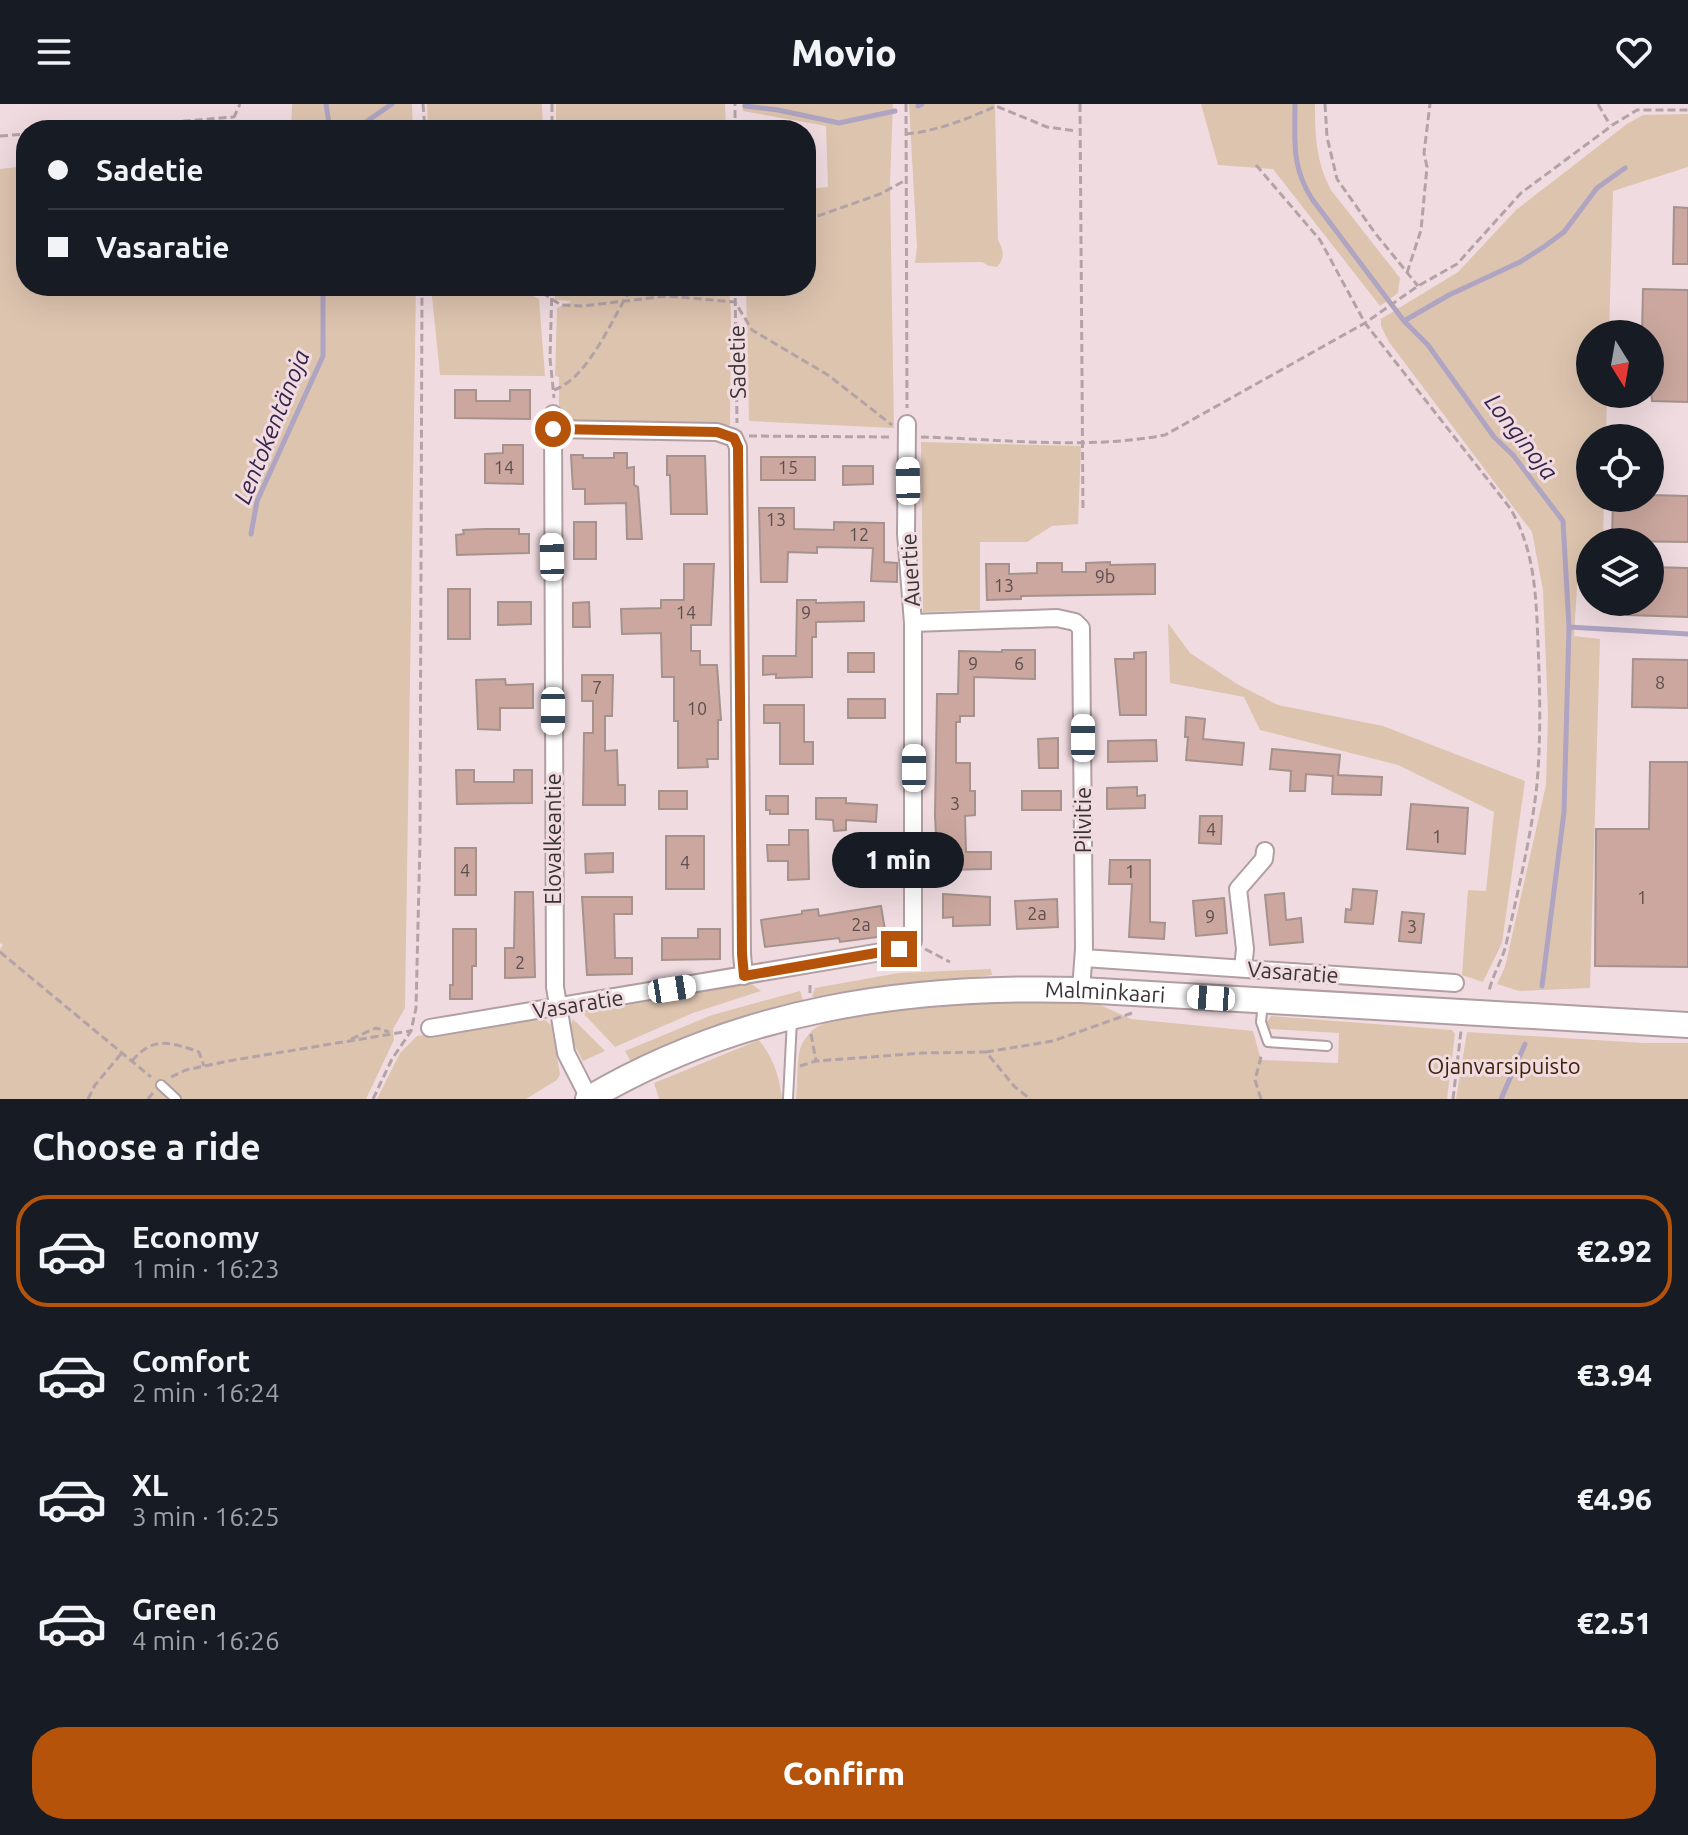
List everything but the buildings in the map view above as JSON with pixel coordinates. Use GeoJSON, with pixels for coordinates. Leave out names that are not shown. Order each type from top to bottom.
{"type":"FeatureCollection","features":[{"type":"Feature","properties":{"kind":"main road","name":"Malminkaari"},"geometry":{"type":"LineString","coordinates":[[595,1097],[688,1050],[913,994],[1001,989],[1081,990],[1688,1025]]}},
{"type":"Feature","properties":{"kind":"street"},"geometry":{"type":"LineString","coordinates":[[553,421],[717,432],[734,438],[738,447],[744,976]]}},
{"type":"Feature","properties":{"kind":"street","name":"Elovalkeantie"},"geometry":{"type":"LineString","coordinates":[[553,421],[553,922],[557,1007],[570,1064],[595,1097]]}},
{"type":"Feature","properties":{"kind":"street","name":"Auertie"},"geometry":{"type":"LineString","coordinates":[[907,430],[906,534],[913,623],[913,941]]}},
{"type":"Feature","properties":{"kind":"street","name":"Pilvitie"},"geometry":{"type":"LineString","coordinates":[[913,623],[1057,618],[1075,622],[1081,628],[1084,958],[1081,990]]}},
{"type":"Feature","properties":{"kind":"street"},"geometry":{"type":"LineString","coordinates":[[1243,968],[1245,949],[1238,889],[1259,866],[1265,851]]}},
{"type":"Feature","properties":{"kind":"street","name":"Vasaratie"},"geometry":{"type":"LineString","coordinates":[[430,1028],[899,949],[913,941]]}},
{"type":"Feature","properties":{"kind":"street","name":"Vasaratie"},"geometry":{"type":"LineString","coordinates":[[1084,958],[1455,983]]}},
{"type":"Feature","properties":{"kind":"lane"},"geometry":{"type":"LineString","coordinates":[[1263,1002],[1261,1022],[1268,1042],[1327,1046]]}},
{"type":"Feature","properties":{"kind":"lane"},"geometry":{"type":"LineString","coordinates":[[788,1099],[790,1069],[801,1022]]}},
{"type":"Feature","properties":{"kind":"lane"},"geometry":{"type":"LineString","coordinates":[[161,1085],[176,1099]]}},
{"type":"Feature","properties":{"kind":"path"},"geometry":{"type":"LineString","coordinates":[[234,120],[240,104]]}},
{"type":"Feature","properties":{"kind":"path"},"geometry":{"type":"LineString","coordinates":[[906,104],[907,430]]}},
{"type":"Feature","properties":{"kind":"path"},"geometry":{"type":"LineString","coordinates":[[906,134],[920,133],[1006,104]]}},
{"type":"Feature","properties":{"kind":"path"},"geometry":{"type":"LineString","coordinates":[[1080,104],[1083,512]]}},
{"type":"Feature","properties":{"kind":"path"},"geometry":{"type":"LineString","coordinates":[[1325,104],[1327,137],[1337,179],[1418,286]]}},
{"type":"Feature","properties":{"kind":"path"},"geometry":{"type":"LineString","coordinates":[[1407,273],[1423,216],[1427,167],[1424,153],[1428,143],[1430,104]]}},
{"type":"Feature","properties":{"kind":"path"},"geometry":{"type":"LineString","coordinates":[[1598,104],[1611,126]]}},
{"type":"Feature","properties":{"kind":"path"},"geometry":{"type":"LineString","coordinates":[[996,106],[1047,127],[1079,131]]}},
{"type":"Feature","properties":{"kind":"path"},"geometry":{"type":"LineString","coordinates":[[1081,442],[1138,440],[1165,435],[1365,323],[1408,292],[1457,264],[1521,193],[1611,126],[1637,110],[1688,110]]}},
{"type":"Feature","properties":{"kind":"path"},"geometry":{"type":"LineString","coordinates":[[197,120],[234,117]]}},
{"type":"Feature","properties":{"kind":"path"},"geometry":{"type":"LineString","coordinates":[[1256,165],[1320,240],[1365,323],[1510,508],[1522,528],[1530,555],[1540,696],[1537,786],[1507,945],[1492,976],[1489,991]]}},
{"type":"Feature","properties":{"kind":"path"},"geometry":{"type":"LineString","coordinates":[[816,217],[880,194],[906,180]]}},
{"type":"Feature","properties":{"kind":"path"},"geometry":{"type":"LineString","coordinates":[[373,1099],[392,1059],[411,1031],[416,995],[420,857],[422,296]]}},
{"type":"Feature","properties":{"kind":"path"},"geometry":{"type":"LineString","coordinates":[[545,296],[561,305],[583,306],[667,296],[735,302],[752,330],[828,375],[907,430]]}},
{"type":"Feature","properties":{"kind":"path"},"geometry":{"type":"LineString","coordinates":[[552,296],[550,358],[554,390],[553,421]]}},
{"type":"Feature","properties":{"kind":"path"},"geometry":{"type":"LineString","coordinates":[[554,390],[566,385],[586,364],[626,296]]}},
{"type":"Feature","properties":{"kind":"path"},"geometry":{"type":"LineString","coordinates":[[692,296],[696,298]]}},
{"type":"Feature","properties":{"kind":"path","name":"Sadetie"},"geometry":{"type":"LineString","coordinates":[[734,438],[738,421],[735,296]]}},
{"type":"Feature","properties":{"kind":"path"},"geometry":{"type":"LineString","coordinates":[[913,941],[950,962]]}},
{"type":"Feature","properties":{"kind":"path"},"geometry":{"type":"LineString","coordinates":[[0,952],[161,1085]]}},
{"type":"Feature","properties":{"kind":"path"},"geometry":{"type":"LineString","coordinates":[[790,1069],[816,1061],[986,1052],[1053,1041],[1139,1010]]}},
{"type":"Feature","properties":{"kind":"path"},"geometry":{"type":"LineString","coordinates":[[801,1022],[816,1061]]}},
{"type":"Feature","properties":{"kind":"path"},"geometry":{"type":"LineString","coordinates":[[1453,1099],[1461,1030]]}},
{"type":"Feature","properties":{"kind":"path"},"geometry":{"type":"LineString","coordinates":[[148,1099],[173,1075],[204,1066],[411,1031]]}},
{"type":"Feature","properties":{"kind":"path"},"geometry":{"type":"LineString","coordinates":[[1261,1099],[1255,1080],[1268,1042]]}},
{"type":"Feature","properties":{"kind":"path"},"geometry":{"type":"LineString","coordinates":[[132,1061],[143,1047],[162,1043],[199,1052],[204,1066]]}},
{"type":"Feature","properties":{"kind":"path"},"geometry":{"type":"LineString","coordinates":[[986,1052],[1014,1086],[1030,1099]]}},
{"type":"Feature","properties":{"kind":"path"},"geometry":{"type":"LineString","coordinates":[[88,1099],[95,1085],[122,1053]]}},
{"type":"Feature","properties":{"kind":"green space"},"geometry":{"type":"Polygon","coordinates":[[[292,104],[412,104],[413,120],[291,120],[292,104]]]}},
{"type":"Feature","properties":{"kind":"green space"},"geometry":{"type":"Polygon","coordinates":[[[427,104],[542,104],[543,120],[428,120],[427,104]]]}},
{"type":"Feature","properties":{"kind":"green space"},"geometry":{"type":"Polygon","coordinates":[[[556,104],[725,104],[726,120],[556,120],[556,104]]]}},
{"type":"Feature","properties":{"kind":"green space"},"geometry":{"type":"Polygon","coordinates":[[[742,104],[893,104],[890,183],[894,428],[749,421],[746,296],[816,296],[816,188],[828,187],[826,126],[816,124],[816,120],[793,120],[743,111],[742,104]]]}},
{"type":"Feature","properties":{"kind":"green space"},"geometry":{"type":"Polygon","coordinates":[[[909,104],[995,104],[998,240],[1003,254],[997,267],[982,262],[915,263],[917,247],[909,104]]]}},
{"type":"Feature","properties":{"kind":"green space"},"geometry":{"type":"Polygon","coordinates":[[[1201,104],[1315,104],[1317,148],[1326,179],[1331,190],[1400,278],[1398,293],[1380,306],[1273,169],[1218,165],[1201,104]]]}},
{"type":"Feature","properties":{"kind":"green space"},"geometry":{"type":"Polygon","coordinates":[[[1688,114],[1688,167],[1613,191],[1609,320],[1576,320],[1576,408],[1607,408],[1606,424],[1576,424],[1576,512],[1604,512],[1603,528],[1576,528],[1574,636],[1600,639],[1590,988],[1519,991],[1497,984],[1505,967],[1546,785],[1548,713],[1543,590],[1532,532],[1389,342],[1381,319],[1458,272],[1516,210],[1643,115],[1688,114]]]}},
{"type":"Feature","properties":{"kind":"green space"},"geometry":{"type":"Polygon","coordinates":[[[16,167],[16,296],[416,296],[405,1008],[393,1029],[394,1040],[366,1099],[0,1099],[0,949],[3,945],[0,943],[0,169],[16,167]]]}},
{"type":"Feature","properties":{"kind":"green space"},"geometry":{"type":"Polygon","coordinates":[[[432,296],[533,296],[539,299],[545,376],[440,375],[432,296]]]}},
{"type":"Feature","properties":{"kind":"green space"},"geometry":{"type":"Polygon","coordinates":[[[555,296],[730,296],[730,425],[564,425],[559,417],[559,377],[555,376],[557,308],[572,301],[555,300],[555,296]]]}},
{"type":"Feature","properties":{"kind":"green space"},"geometry":{"type":"Polygon","coordinates":[[[921,442],[1081,446],[1078,524],[1052,526],[1027,542],[980,542],[980,610],[923,612],[921,442]]]}},
{"type":"Feature","properties":{"kind":"green space"},"geometry":{"type":"Polygon","coordinates":[[[1168,623],[1190,653],[1237,684],[1278,705],[1383,726],[1525,781],[1502,943],[1483,982],[1462,975],[1468,890],[1486,891],[1494,812],[1398,765],[1260,730],[1244,697],[1170,683],[1168,623]]]}},
{"type":"Feature","properties":{"kind":"green space"},"geometry":{"type":"Polygon","coordinates":[[[991,969],[992,975],[812,996],[815,988],[899,973],[991,969]]]}},
{"type":"Feature","properties":{"kind":"green space"},"geometry":{"type":"Polygon","coordinates":[[[750,983],[761,991],[693,1013],[615,1047],[583,1013],[750,983]]]}},
{"type":"Feature","properties":{"kind":"green space"},"geometry":{"type":"Polygon","coordinates":[[[800,991],[803,1000],[700,1034],[631,1062],[625,1051],[712,1015],[800,991]]]}},
{"type":"Feature","properties":{"kind":"green space"},"geometry":{"type":"Polygon","coordinates":[[[1015,1000],[1098,1004],[1131,1019],[1253,1031],[1261,1060],[1338,1063],[1339,1033],[1268,1029],[1267,1022],[1271,1016],[1452,1030],[1455,1034],[1447,1099],[796,1099],[802,1044],[814,1029],[830,1021],[880,1010],[1015,1000]]]}},
{"type":"Feature","properties":{"kind":"green space"},"geometry":{"type":"Polygon","coordinates":[[[535,1018],[551,1025],[560,1074],[557,1080],[526,1099],[377,1099],[400,1053],[417,1036],[535,1018]]]}},
{"type":"Feature","properties":{"kind":"green space"},"geometry":{"type":"Polygon","coordinates":[[[573,1019],[605,1051],[583,1061],[571,1035],[573,1019]]]}},
{"type":"Feature","properties":{"kind":"green space","name":"Ojanvarsipuisto"},"geometry":{"type":"Polygon","coordinates":[[[1467,1032],[1688,1043],[1688,1099],[1456,1099],[1467,1032]]]}},
{"type":"Feature","properties":{"kind":"green space"},"geometry":{"type":"Polygon","coordinates":[[[759,1040],[775,1068],[782,1099],[659,1099],[654,1083],[759,1040]]]}},
{"type":"Feature","properties":{"kind":"waterway"},"geometry":{"type":"LineString","coordinates":[[326,104],[328,120]]}},
{"type":"Feature","properties":{"kind":"waterway","name":"Lentokentänoja"},"geometry":{"type":"LineString","coordinates":[[369,120],[392,104]]}},
{"type":"Feature","properties":{"kind":"waterway","name":"Lentokentänoja"},"geometry":{"type":"LineString","coordinates":[[918,106],[922,104]]}},
{"type":"Feature","properties":{"kind":"waterway","name":"Longinoja"},"geometry":{"type":"LineString","coordinates":[[1295,104],[1297,164],[1312,199],[1404,321],[1428,345],[1494,437],[1513,455],[1563,521],[1569,627],[1564,812],[1542,986]]}},
{"type":"Feature","properties":{"kind":"waterway","name":"Lentokentänoja"},"geometry":{"type":"LineString","coordinates":[[745,106],[839,123],[895,111]]}},
{"type":"Feature","properties":{"kind":"waterway"},"geometry":{"type":"LineString","coordinates":[[1404,321],[1545,246],[1564,232],[1597,188],[1625,168]]}},
{"type":"Feature","properties":{"kind":"waterway","name":"Lentokentänoja"},"geometry":{"type":"LineString","coordinates":[[251,534],[257,501],[323,356],[323,296]]}},
{"type":"Feature","properties":{"kind":"waterway"},"geometry":{"type":"LineString","coordinates":[[1569,627],[1688,634]]}},
{"type":"Feature","properties":{"kind":"waterway","name":"Longinoja"},"geometry":{"type":"LineString","coordinates":[[1501,1099],[1525,1044]]}},
{"type":"Feature","properties":{"kind":"route"},"geometry":{"type":"LineString","coordinates":[[553,429],[717,432],[734,438],[738,447],[744,976],[899,949]]}}]}
